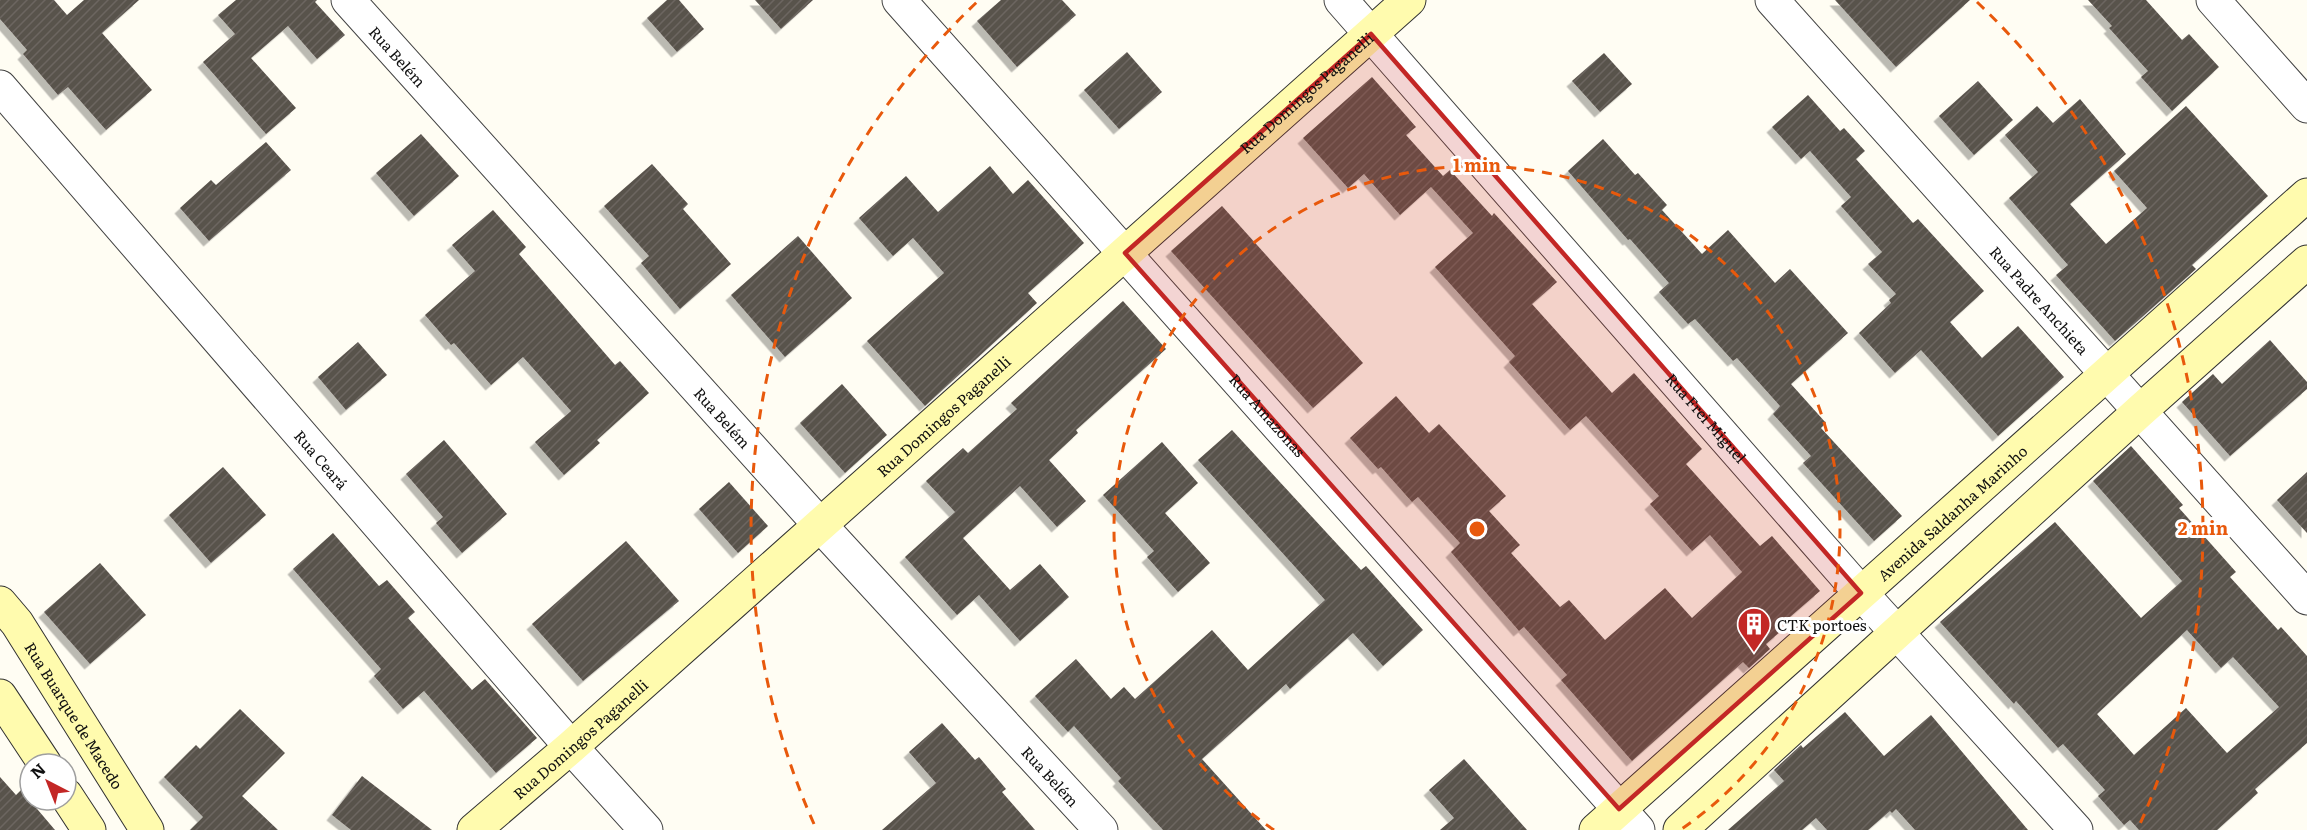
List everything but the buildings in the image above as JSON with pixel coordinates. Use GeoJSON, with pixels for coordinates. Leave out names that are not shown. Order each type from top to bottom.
{"type":"FeatureCollection","features":[{"type":"Feature","properties":{"kind":"street","name":"Rua Belém"},"geometry":{"type":"LineString","coordinates":[[348,0],[820,525],[1101,830]]}},
{"type":"Feature","properties":{"kind":"street","name":"Rua Amazonas"},"geometry":{"type":"LineString","coordinates":[[899,0],[1125,253],[1617,823]]}},
{"type":"Feature","properties":{"kind":"street","name":"Rua Frei Miguel"},"geometry":{"type":"LineString","coordinates":[[1341,0],[1861,593],[2076,830]]}},
{"type":"Feature","properties":{"kind":"street","name":"Rua Domingos Paganelli"},"geometry":{"type":"LineString","coordinates":[[474,830],[571,747],[1409,0]]}},
{"type":"Feature","properties":{"kind":"street","name":"Rua Padre Anchieta"},"geometry":{"type":"LineString","coordinates":[[1772,0],[2307,598]]}},
{"type":"Feature","properties":{"kind":"street"},"geometry":{"type":"LineString","coordinates":[[2213,0],[2307,106]]}},
{"type":"Feature","properties":{"kind":"street","name":"Rua Ceará"},"geometry":{"type":"LineString","coordinates":[[0,87],[571,747],[646,830]]}},
{"type":"Feature","properties":{"kind":"street","name":"Avenida Saldanha Marinho"},"geometry":{"type":"LineString","coordinates":[[1617,823],[1861,593],[2307,195]]}},
{"type":"Feature","properties":{"kind":"street"},"geometry":{"type":"LineString","coordinates":[[1680,830],[2307,262]]}},
{"type":"Feature","properties":{"kind":"street","name":"Rua Buarque de Macedo"},"geometry":{"type":"LineString","coordinates":[[0,603],[17,623],[147,830]]}},
{"type":"Feature","properties":{"kind":"street"},"geometry":{"type":"LineString","coordinates":[[0,696],[37,752]]}},
{"type":"Feature","properties":{"kind":"street"},"geometry":{"type":"LineString","coordinates":[[77,812],[89,830]]}},
{"type":"Feature","properties":{"kind":"highlighted area"},"geometry":{"type":"Polygon","coordinates":[[[1371,34],[1861,593],[1619,809],[1125,253],[1371,34]]]}},
{"type":"Feature","properties":{"kind":"place","name":"CTK portoes"},"geometry":{"type":"Point","coordinates":[1754,653]}}]}
